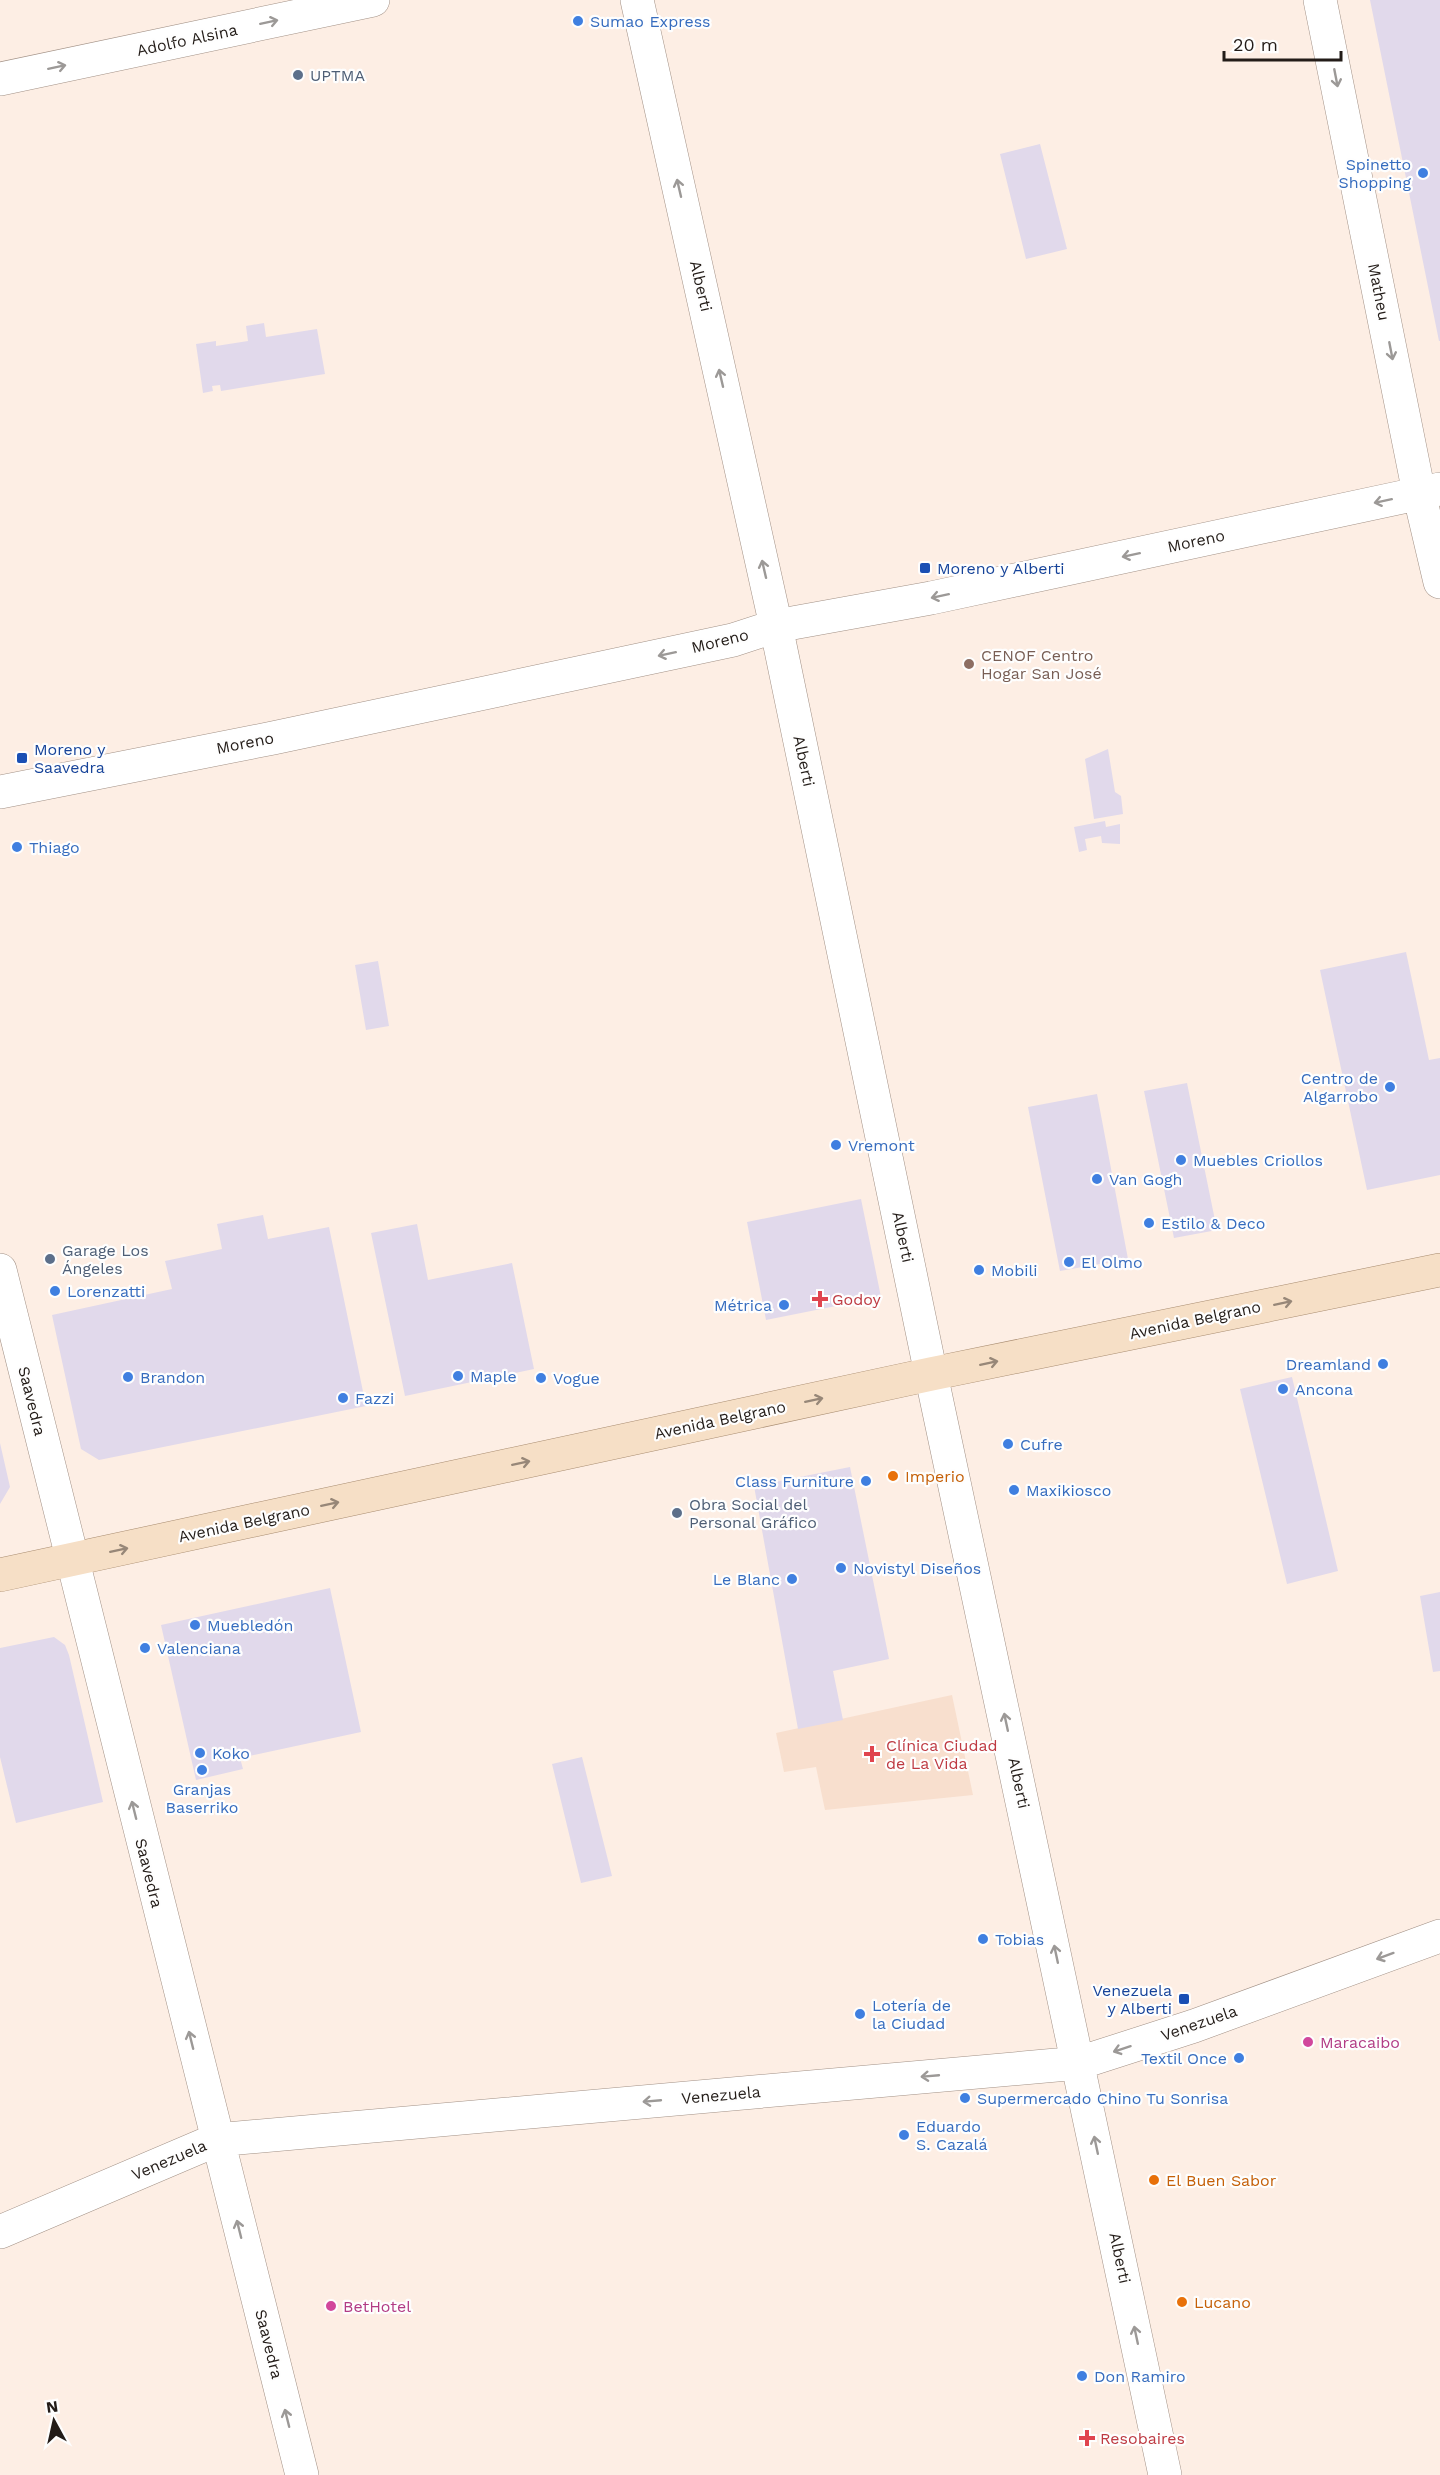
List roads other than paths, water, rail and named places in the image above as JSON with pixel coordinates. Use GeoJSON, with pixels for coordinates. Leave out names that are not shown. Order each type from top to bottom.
{"type":"FeatureCollection","features":[{"type":"Feature","properties":{"kind":"main road","name":"Avenida Belgrano"},"geometry":{"type":"LineString","coordinates":[[0,1575],[931,1374],[1440,1270]]}},
{"type":"Feature","properties":{"kind":"street","name":"Adolfo Alsina"},"geometry":{"type":"LineString","coordinates":[[0,79],[373,0]]}},
{"type":"Feature","properties":{"kind":"street","name":"Alberti"},"geometry":{"type":"LineString","coordinates":[[637,0],[776,626],[931,1374],[1165,2475]]}},
{"type":"Feature","properties":{"kind":"street","name":"Matheu"},"geometry":{"type":"LineString","coordinates":[[1320,0],[1430,491],[1440,582]]}},
{"type":"Feature","properties":{"kind":"street","name":"Moreno"},"geometry":{"type":"LineString","coordinates":[[0,792],[273,738],[722,642],[776,626],[931,598],[1430,491]]}},
{"type":"Feature","properties":{"kind":"street","name":"Saavedra"},"geometry":{"type":"LineString","coordinates":[[0,1270],[216,2140],[302,2475]]}},
{"type":"Feature","properties":{"kind":"street","name":"Venezuela"},"geometry":{"type":"LineString","coordinates":[[0,2232],[216,2140],[1079,2063],[1194,2026],[1440,1936]]}},
{"type":"Feature","properties":{"kind":"place","name":"Sumao Express"},"geometry":{"type":"Point","coordinates":[578,21]}},
{"type":"Feature","properties":{"kind":"place","name":"UPTMA"},"geometry":{"type":"Point","coordinates":[298,75]}},
{"type":"Feature","properties":{"kind":"place","name":"Spinetto Shopping"},"geometry":{"type":"Point","coordinates":[1423,173]}},
{"type":"Feature","properties":{"kind":"place","name":"Moreno y Alberti"},"geometry":{"type":"Point","coordinates":[925,568]}},
{"type":"Feature","properties":{"kind":"place","name":"CENOF Centro Hogar San José"},"geometry":{"type":"Point","coordinates":[969,664]}},
{"type":"Feature","properties":{"kind":"place","name":"Moreno y Saavedra"},"geometry":{"type":"Point","coordinates":[22,758]}},
{"type":"Feature","properties":{"kind":"place","name":"Thiago"},"geometry":{"type":"Point","coordinates":[17,847]}},
{"type":"Feature","properties":{"kind":"place","name":"Centro de Algarrobo"},"geometry":{"type":"Point","coordinates":[1390,1087]}},
{"type":"Feature","properties":{"kind":"place","name":"Vremont"},"geometry":{"type":"Point","coordinates":[836,1145]}},
{"type":"Feature","properties":{"kind":"place","name":"Muebles Criollos"},"geometry":{"type":"Point","coordinates":[1181,1160]}},
{"type":"Feature","properties":{"kind":"place","name":"Van Gogh"},"geometry":{"type":"Point","coordinates":[1097,1179]}},
{"type":"Feature","properties":{"kind":"place","name":"Estilo & Deco"},"geometry":{"type":"Point","coordinates":[1149,1223]}},
{"type":"Feature","properties":{"kind":"place","name":"Garage Los Ángeles"},"geometry":{"type":"Point","coordinates":[50,1259]}},
{"type":"Feature","properties":{"kind":"place","name":"El Olmo"},"geometry":{"type":"Point","coordinates":[1069,1262]}},
{"type":"Feature","properties":{"kind":"place","name":"Mobili"},"geometry":{"type":"Point","coordinates":[979,1270]}},
{"type":"Feature","properties":{"kind":"place","name":"Lorenzatti"},"geometry":{"type":"Point","coordinates":[55,1291]}},
{"type":"Feature","properties":{"kind":"place","name":"Godoy"},"geometry":{"type":"Point","coordinates":[820,1299]}},
{"type":"Feature","properties":{"kind":"place","name":"Métrica"},"geometry":{"type":"Point","coordinates":[784,1305]}},
{"type":"Feature","properties":{"kind":"place","name":"Dreamland"},"geometry":{"type":"Point","coordinates":[1383,1364]}},
{"type":"Feature","properties":{"kind":"place","name":"Maple"},"geometry":{"type":"Point","coordinates":[458,1376]}},
{"type":"Feature","properties":{"kind":"place","name":"Brandon"},"geometry":{"type":"Point","coordinates":[128,1377]}},
{"type":"Feature","properties":{"kind":"place","name":"Vogue"},"geometry":{"type":"Point","coordinates":[541,1378]}},
{"type":"Feature","properties":{"kind":"place","name":"Ancona"},"geometry":{"type":"Point","coordinates":[1283,1389]}},
{"type":"Feature","properties":{"kind":"place","name":"Fazzi"},"geometry":{"type":"Point","coordinates":[343,1398]}},
{"type":"Feature","properties":{"kind":"place","name":"Cufre"},"geometry":{"type":"Point","coordinates":[1008,1444]}},
{"type":"Feature","properties":{"kind":"place","name":"Imperio"},"geometry":{"type":"Point","coordinates":[893,1476]}},
{"type":"Feature","properties":{"kind":"place","name":"Class Furniture"},"geometry":{"type":"Point","coordinates":[866,1481]}},
{"type":"Feature","properties":{"kind":"place","name":"Maxikiosco"},"geometry":{"type":"Point","coordinates":[1014,1490]}},
{"type":"Feature","properties":{"kind":"place","name":"Obra Social del Personal Gráfico"},"geometry":{"type":"Point","coordinates":[677,1513]}},
{"type":"Feature","properties":{"kind":"place","name":"Novistyl Diseños"},"geometry":{"type":"Point","coordinates":[841,1568]}},
{"type":"Feature","properties":{"kind":"place","name":"Le Blanc"},"geometry":{"type":"Point","coordinates":[792,1579]}},
{"type":"Feature","properties":{"kind":"place","name":"Muebledón"},"geometry":{"type":"Point","coordinates":[195,1625]}},
{"type":"Feature","properties":{"kind":"place","name":"Valenciana"},"geometry":{"type":"Point","coordinates":[145,1648]}},
{"type":"Feature","properties":{"kind":"place","name":"Koko"},"geometry":{"type":"Point","coordinates":[200,1753]}},
{"type":"Feature","properties":{"kind":"place","name":"Clínica Ciudad de La Vida"},"geometry":{"type":"Point","coordinates":[872,1754]}},
{"type":"Feature","properties":{"kind":"place","name":"Granjas Baserriko"},"geometry":{"type":"Point","coordinates":[202,1770]}},
{"type":"Feature","properties":{"kind":"place","name":"Tobias"},"geometry":{"type":"Point","coordinates":[983,1939]}},
{"type":"Feature","properties":{"kind":"place","name":"Venezuela y Alberti"},"geometry":{"type":"Point","coordinates":[1184,1999]}},
{"type":"Feature","properties":{"kind":"place","name":"Lotería de la Ciudad"},"geometry":{"type":"Point","coordinates":[860,2014]}},
{"type":"Feature","properties":{"kind":"place","name":"Maracaibo"},"geometry":{"type":"Point","coordinates":[1308,2042]}},
{"type":"Feature","properties":{"kind":"place","name":"Textil Once"},"geometry":{"type":"Point","coordinates":[1239,2058]}},
{"type":"Feature","properties":{"kind":"place","name":"Supermercado Chino Tu Sonrisa"},"geometry":{"type":"Point","coordinates":[965,2098]}},
{"type":"Feature","properties":{"kind":"place","name":"Eduardo S. Cazalá"},"geometry":{"type":"Point","coordinates":[904,2135]}},
{"type":"Feature","properties":{"kind":"place","name":"El Buen Sabor"},"geometry":{"type":"Point","coordinates":[1154,2180]}},
{"type":"Feature","properties":{"kind":"place","name":"Lucano"},"geometry":{"type":"Point","coordinates":[1182,2302]}},
{"type":"Feature","properties":{"kind":"place","name":"BetHotel"},"geometry":{"type":"Point","coordinates":[331,2306]}},
{"type":"Feature","properties":{"kind":"place","name":"Don Ramiro"},"geometry":{"type":"Point","coordinates":[1082,2376]}},
{"type":"Feature","properties":{"kind":"place","name":"Resobaires"},"geometry":{"type":"Point","coordinates":[1087,2438]}}]}
